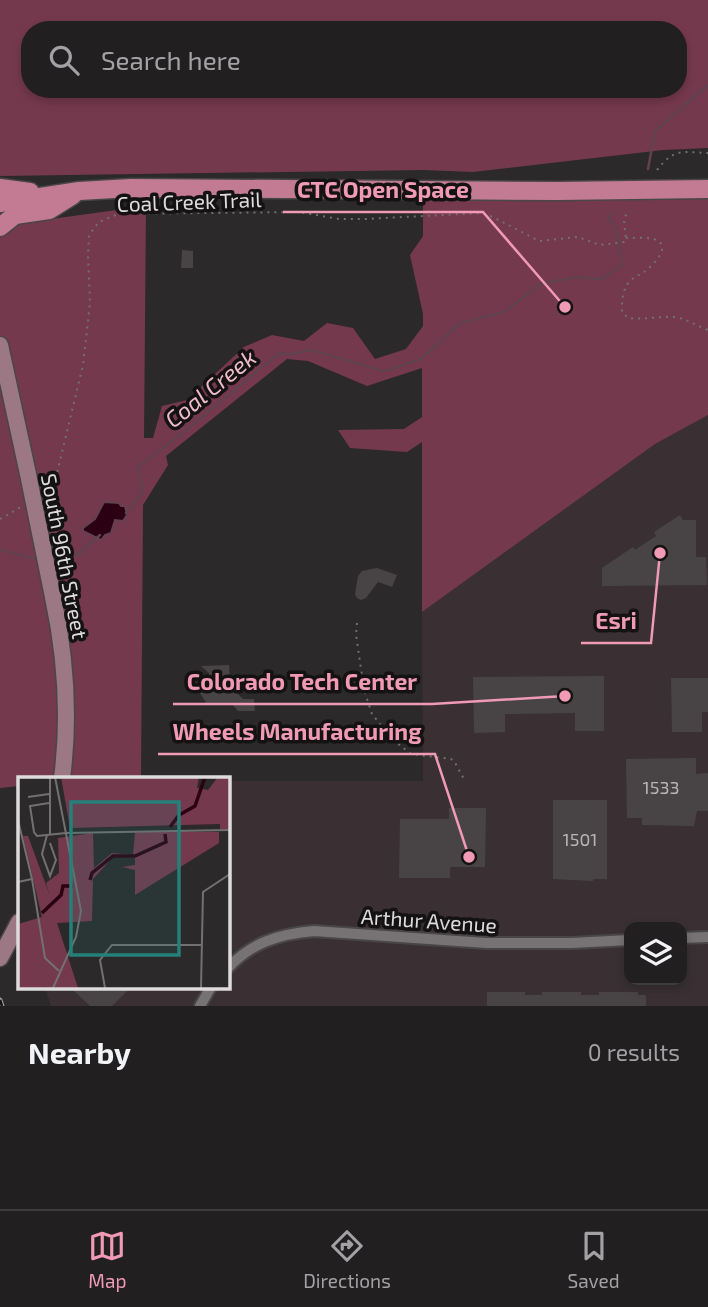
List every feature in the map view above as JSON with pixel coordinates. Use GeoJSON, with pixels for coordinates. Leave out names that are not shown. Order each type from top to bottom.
{"type":"FeatureCollection","features":[{"type":"Feature","properties":{"kind":"main road"},"geometry":{"type":"LineString","coordinates":[[0,203],[79,191],[173,187],[544,191],[708,189]]}},
{"type":"Feature","properties":{"kind":"main road"},"geometry":{"type":"LineString","coordinates":[[0,188],[55,194]]}},
{"type":"Feature","properties":{"kind":"main road"},"geometry":{"type":"LineString","coordinates":[[0,227],[15,215],[48,210],[79,191]]}},
{"type":"Feature","properties":{"kind":"main road","name":"South 96th Street"},"geometry":{"type":"LineString","coordinates":[[0,345],[60,631],[67,719],[62,777]]}},
{"type":"Feature","properties":{"kind":"main road"},"geometry":{"type":"LineString","coordinates":[[0,958],[18,924]]}},
{"type":"Feature","properties":{"kind":"street","name":"Arthur Avenue"},"geometry":{"type":"LineString","coordinates":[[231,964],[253,946],[268,939],[290,933],[314,931],[496,944],[624,940]]}},
{"type":"Feature","properties":{"kind":"street"},"geometry":{"type":"LineString","coordinates":[[687,937],[708,937]]}},
{"type":"Feature","properties":{"kind":"street"},"geometry":{"type":"LineString","coordinates":[[200,1006],[210,988]]}},
{"type":"Feature","properties":{"kind":"path"},"geometry":{"type":"LineString","coordinates":[[657,170],[667,156],[708,153]]}},
{"type":"Feature","properties":{"kind":"path","name":"Coal Creek Trail"},"geometry":{"type":"LineString","coordinates":[[57,473],[83,365],[90,303],[89,235],[99,222],[108,216],[299,212],[339,219],[365,219],[482,213],[493,216],[539,241],[578,237],[605,245],[620,243],[626,238]]}},
{"type":"Feature","properties":{"kind":"path"},"geometry":{"type":"LineString","coordinates":[[627,213],[623,226],[626,238],[655,240],[660,243],[662,249],[661,256],[631,280],[624,291],[622,312],[628,318],[640,320],[673,317],[685,319],[708,330]]}},
{"type":"Feature","properties":{"kind":"path"},"geometry":{"type":"LineString","coordinates":[[0,520],[5,518]]}},
{"type":"Feature","properties":{"kind":"path"},"geometry":{"type":"LineString","coordinates":[[357,623],[356,634],[364,690],[372,713],[392,739],[411,754],[451,759],[465,781]]}},
{"type":"Feature","properties":{"kind":"shaded area"},"geometry":{"type":"Polygon","coordinates":[[[0,0],[708,0],[708,148],[663,150],[473,172],[423,170],[0,176],[0,0]]]}},
{"type":"Feature","properties":{"kind":"shaded area"},"geometry":{"type":"Polygon","coordinates":[[[708,199],[708,415],[655,444],[422,612],[422,442],[407,452],[350,448],[338,430],[404,429],[422,417],[422,368],[367,386],[308,361],[287,359],[166,456],[168,465],[143,505],[141,777],[18,777],[18,786],[0,788],[0,226],[146,206],[144,438],[153,438],[162,406],[187,400],[244,347],[272,335],[304,341],[327,323],[353,328],[375,359],[406,349],[423,326],[423,314],[410,255],[423,236],[423,200],[708,199]]]}},
{"type":"Feature","properties":{"kind":"shaded area"},"geometry":{"type":"Polygon","coordinates":[[[708,415],[708,1006],[51,1006],[45,988],[229,988],[229,781],[423,781],[422,612],[655,444],[708,415]]]}},
{"type":"Feature","properties":{"kind":"shaded area"},"geometry":{"type":"Polygon","coordinates":[[[104,502],[125,506],[127,515],[123,521],[115,520],[111,533],[101,540],[83,531],[83,528],[95,519],[104,502]]]}},
{"type":"Feature","properties":{"kind":"building"},"geometry":{"type":"Polygon","coordinates":[[[182,250],[193,251],[193,268],[181,268],[182,250]]]}},
{"type":"Feature","properties":{"kind":"building"},"geometry":{"type":"Polygon","coordinates":[[[680,515],[683,520],[696,520],[696,557],[706,557],[707,585],[602,586],[602,568],[633,547],[635,550],[656,536],[654,532],[680,515]]]}},
{"type":"Feature","properties":{"kind":"building"},"geometry":{"type":"Polygon","coordinates":[[[377,568],[397,575],[392,587],[378,582],[366,598],[357,598],[355,594],[358,576],[362,571],[377,568]]]}},
{"type":"Feature","properties":{"kind":"building"},"geometry":{"type":"Polygon","coordinates":[[[229,665],[230,678],[234,678],[234,690],[243,699],[254,699],[255,711],[238,711],[232,704],[207,704],[198,690],[209,684],[209,673],[201,666],[229,665]]]}},
{"type":"Feature","properties":{"kind":"building"},"geometry":{"type":"Polygon","coordinates":[[[604,676],[604,731],[575,731],[575,713],[505,714],[505,732],[474,733],[473,677],[604,676]]]}},
{"type":"Feature","properties":{"kind":"building"},"geometry":{"type":"Polygon","coordinates":[[[671,678],[708,678],[708,712],[702,712],[702,732],[672,732],[671,678]]]}},
{"type":"Feature","properties":{"kind":"building"},"geometry":{"type":"Polygon","coordinates":[[[696,758],[696,774],[708,773],[708,811],[697,811],[694,826],[642,825],[642,818],[627,818],[626,759],[696,758]]]}},
{"type":"Feature","properties":{"kind":"building"},"geometry":{"type":"Polygon","coordinates":[[[553,800],[607,800],[607,879],[553,879],[553,800]]]}},
{"type":"Feature","properties":{"kind":"building"},"geometry":{"type":"Polygon","coordinates":[[[449,808],[486,808],[485,867],[450,867],[450,878],[399,878],[400,819],[449,819],[449,808]]]}},
{"type":"Feature","properties":{"kind":"building"},"geometry":{"type":"Polygon","coordinates":[[[71,988],[130,988],[112,1006],[90,1006],[71,988]]]}},
{"type":"Feature","properties":{"kind":"building"},"geometry":{"type":"Polygon","coordinates":[[[487,992],[542,995],[542,992],[581,992],[581,995],[599,995],[599,992],[638,992],[638,995],[646,995],[646,1006],[487,1006],[487,992]]]}},
{"type":"Feature","properties":{"kind":"waterway","name":"Coal Creek"},"geometry":{"type":"LineString","coordinates":[[648,169],[655,131],[708,85]]}},
{"type":"Feature","properties":{"kind":"waterway","name":"Coal Creek"},"geometry":{"type":"LineString","coordinates":[[126,513],[143,492],[138,467],[278,354],[311,350],[384,371],[421,359],[460,323],[504,312],[540,284],[578,277],[602,279],[622,265],[615,226],[608,219],[614,213]]}},
{"type":"Feature","properties":{"kind":"waterway","name":"Coal Creek"},"geometry":{"type":"LineString","coordinates":[[51,559],[77,555],[100,535]]}},
{"type":"Feature","properties":{"kind":"waterway","name":"Coal Creek"},"geometry":{"type":"LineString","coordinates":[[0,550],[41,560]]}},
{"type":"Feature","properties":{"kind":"railway"},"geometry":{"type":"LineString","coordinates":[[0,1000],[2,1006]]}},
{"type":"Feature","properties":{"kind":"place","name":"CTC Open Space"},"geometry":{"type":"Point","coordinates":[565,307]}},
{"type":"Feature","properties":{"kind":"place","name":"Esri"},"geometry":{"type":"Point","coordinates":[660,553]}},
{"type":"Feature","properties":{"kind":"place","name":"Colorado Tech Center"},"geometry":{"type":"Point","coordinates":[565,696]}},
{"type":"Feature","properties":{"kind":"place","name":"Wheels Manufacturing"},"geometry":{"type":"Point","coordinates":[469,857]}}]}
